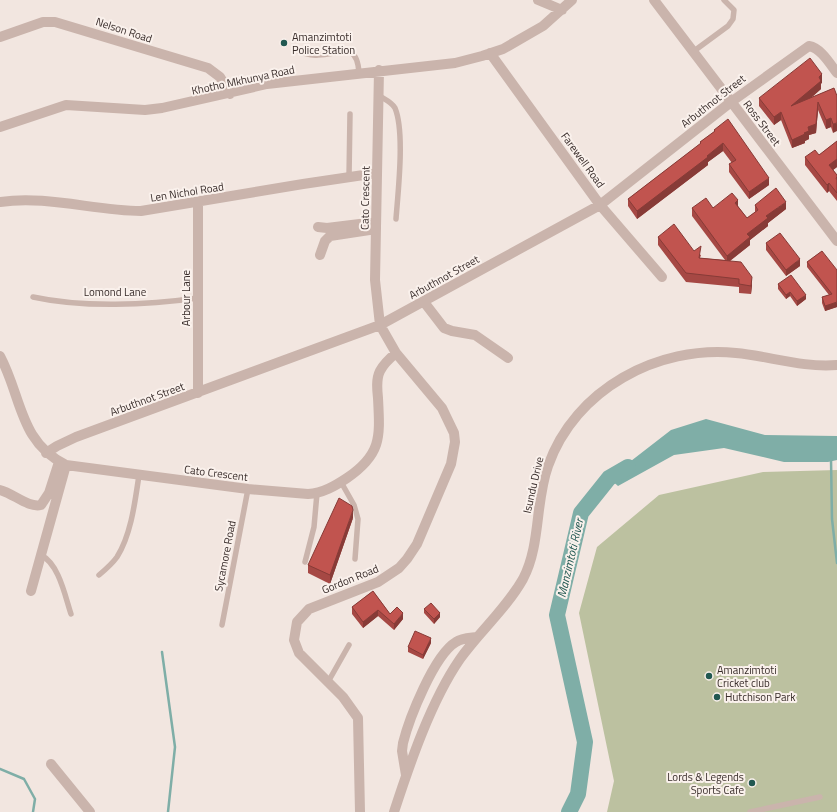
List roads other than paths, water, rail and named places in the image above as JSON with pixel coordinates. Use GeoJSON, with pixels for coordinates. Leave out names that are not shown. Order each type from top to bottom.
{"type":"FeatureCollection","features":[{"type":"Feature","properties":{"kind":"street"},"geometry":{"type":"LineString","coordinates":[[538,0],[562,10]]}},
{"type":"Feature","properties":{"kind":"street","name":"Khotho Mkhunya Road"},"geometry":{"type":"LineString","coordinates":[[0,127],[66,105],[145,110],[186,104],[267,84],[379,70],[455,63],[490,53],[522,38],[543,26],[572,0]]}},
{"type":"Feature","properties":{"kind":"street","name":"Ross Street"},"geometry":{"type":"LineString","coordinates":[[658,1],[730,102],[837,241]]}},
{"type":"Feature","properties":{"kind":"street","name":"Nelson Road"},"geometry":{"type":"LineString","coordinates":[[0,37],[43,22],[69,25],[208,68],[220,77],[230,94]]}},
{"type":"Feature","properties":{"kind":"street","name":"Arbuthnot Street"},"geometry":{"type":"LineString","coordinates":[[46,453],[76,437],[380,326],[600,205],[730,102],[809,46],[812,46],[823,55],[837,73]]}},
{"type":"Feature","properties":{"kind":"street","name":"Farewell Road"},"geometry":{"type":"LineString","coordinates":[[490,53],[600,205],[662,277]]}},
{"type":"Feature","properties":{"kind":"street","name":"Cato Crescent"},"geometry":{"type":"LineString","coordinates":[[379,70],[375,280],[380,326]]}},
{"type":"Feature","properties":{"kind":"street","name":"Len Nichol Road"},"geometry":{"type":"LineString","coordinates":[[0,202],[38,200],[119,211],[142,211],[377,173]]}},
{"type":"Feature","properties":{"kind":"street","name":"Arbour Lane"},"geometry":{"type":"LineString","coordinates":[[198,203],[198,393]]}},
{"type":"Feature","properties":{"kind":"street"},"geometry":{"type":"LineString","coordinates":[[318,227],[327,228],[376,225]]}},
{"type":"Feature","properties":{"kind":"street"},"geometry":{"type":"LineString","coordinates":[[320,255],[325,241],[330,236],[376,225]]}},
{"type":"Feature","properties":{"kind":"street"},"geometry":{"type":"LineString","coordinates":[[424,302],[444,328],[475,335],[508,358]]}},
{"type":"Feature","properties":{"kind":"street","name":"Gordon Road"},"geometry":{"type":"LineString","coordinates":[[360,812],[358,718],[350,706],[297,649],[294,640],[297,622],[309,609],[378,582],[400,568],[417,544],[451,464],[455,450],[454,433],[442,408],[396,353],[380,326]]}},
{"type":"Feature","properties":{"kind":"street","name":"Isundu Drive"},"geometry":{"type":"LineString","coordinates":[[394,812],[406,775],[448,678],[477,637],[504,606],[524,577],[533,552],[540,499],[548,466],[558,442],[580,413],[608,387],[624,376],[662,360],[702,351],[734,352],[806,364],[837,365]]}},
{"type":"Feature","properties":{"kind":"street","name":"Cato Crescent"},"geometry":{"type":"LineString","coordinates":[[0,356],[24,419],[36,443],[46,453],[62,464],[248,489],[317,493],[341,482],[354,473],[373,454],[379,440],[377,379],[384,364],[396,353]]}},
{"type":"Feature","properties":{"kind":"street"},"geometry":{"type":"LineString","coordinates":[[0,490],[8,491],[32,505],[41,505],[49,493],[62,464]]}},
{"type":"Feature","properties":{"kind":"street"},"geometry":{"type":"LineString","coordinates":[[31,591],[62,464]]}},
{"type":"Feature","properties":{"kind":"street","name":"Isundu Drive"},"geometry":{"type":"LineString","coordinates":[[406,775],[402,752],[403,743],[426,684],[436,666],[455,643],[464,639],[477,637]]}},
{"type":"Feature","properties":{"kind":"street"},"geometry":{"type":"LineString","coordinates":[[51,764],[90,812]]}},
{"type":"Feature","properties":{"kind":"lane"},"geometry":{"type":"LineString","coordinates":[[694,51],[731,22],[734,10],[724,0]]}},
{"type":"Feature","properties":{"kind":"lane"},"geometry":{"type":"LineString","coordinates":[[294,49],[314,56],[341,51],[349,52],[355,55],[358,61],[359,73]]}},
{"type":"Feature","properties":{"kind":"lane"},"geometry":{"type":"LineString","coordinates":[[378,95],[394,107],[397,117],[400,145],[396,218]]}},
{"type":"Feature","properties":{"kind":"lane"},"geometry":{"type":"LineString","coordinates":[[349,177],[350,114]]}},
{"type":"Feature","properties":{"kind":"lane","name":"Lomond Lane"},"geometry":{"type":"LineString","coordinates":[[33,297],[61,302],[92,303],[168,302],[198,298]]}},
{"type":"Feature","properties":{"kind":"lane"},"geometry":{"type":"LineString","coordinates":[[99,575],[116,559],[121,550],[133,509],[139,475]]}},
{"type":"Feature","properties":{"kind":"lane"},"geometry":{"type":"LineString","coordinates":[[341,482],[354,505],[358,519],[355,559]]}},
{"type":"Feature","properties":{"kind":"lane","name":"Sycamore Road"},"geometry":{"type":"LineString","coordinates":[[222,625],[248,489]]}},
{"type":"Feature","properties":{"kind":"lane"},"geometry":{"type":"LineString","coordinates":[[305,562],[314,527],[317,493]]}},
{"type":"Feature","properties":{"kind":"lane"},"geometry":{"type":"LineString","coordinates":[[41,555],[50,562],[56,572],[72,614]]}},
{"type":"Feature","properties":{"kind":"lane"},"geometry":{"type":"LineString","coordinates":[[328,682],[349,645]]}},
{"type":"Feature","properties":{"kind":"lane"},"geometry":{"type":"LineString","coordinates":[[750,812],[820,797]]}},
{"type":"Feature","properties":{"kind":"water"},"geometry":{"type":"Polygon","coordinates":[[[706,419],[765,435],[837,436],[837,460],[828,462],[784,462],[724,448],[674,455],[618,486],[609,478],[671,430],[706,419]]]}},
{"type":"Feature","properties":{"kind":"waterway"},"geometry":{"type":"LineString","coordinates":[[831,459],[832,519],[837,563]]}},
{"type":"Feature","properties":{"kind":"waterway","name":"Manzimtoti River"},"geometry":{"type":"LineString","coordinates":[[569,812],[578,794],[585,742],[557,615],[581,513],[609,478],[628,467]]}},
{"type":"Feature","properties":{"kind":"waterway"},"geometry":{"type":"LineString","coordinates":[[162,652],[175,747],[168,812]]}},
{"type":"Feature","properties":{"kind":"waterway"},"geometry":{"type":"LineString","coordinates":[[0,769],[24,779],[35,799],[33,812]]}},
{"type":"Feature","properties":{"kind":"place","name":"Amanzimtoti Police Station"},"geometry":{"type":"Point","coordinates":[284,43]}},
{"type":"Feature","properties":{"kind":"place","name":"Amanzimtoti Cricket club"},"geometry":{"type":"Point","coordinates":[709,676]}},
{"type":"Feature","properties":{"kind":"place","name":"Hutchison Park"},"geometry":{"type":"Point","coordinates":[717,697]}},
{"type":"Feature","properties":{"kind":"place","name":"Lords & Legends Sports Cafe"},"geometry":{"type":"Point","coordinates":[752,783]}}]}
